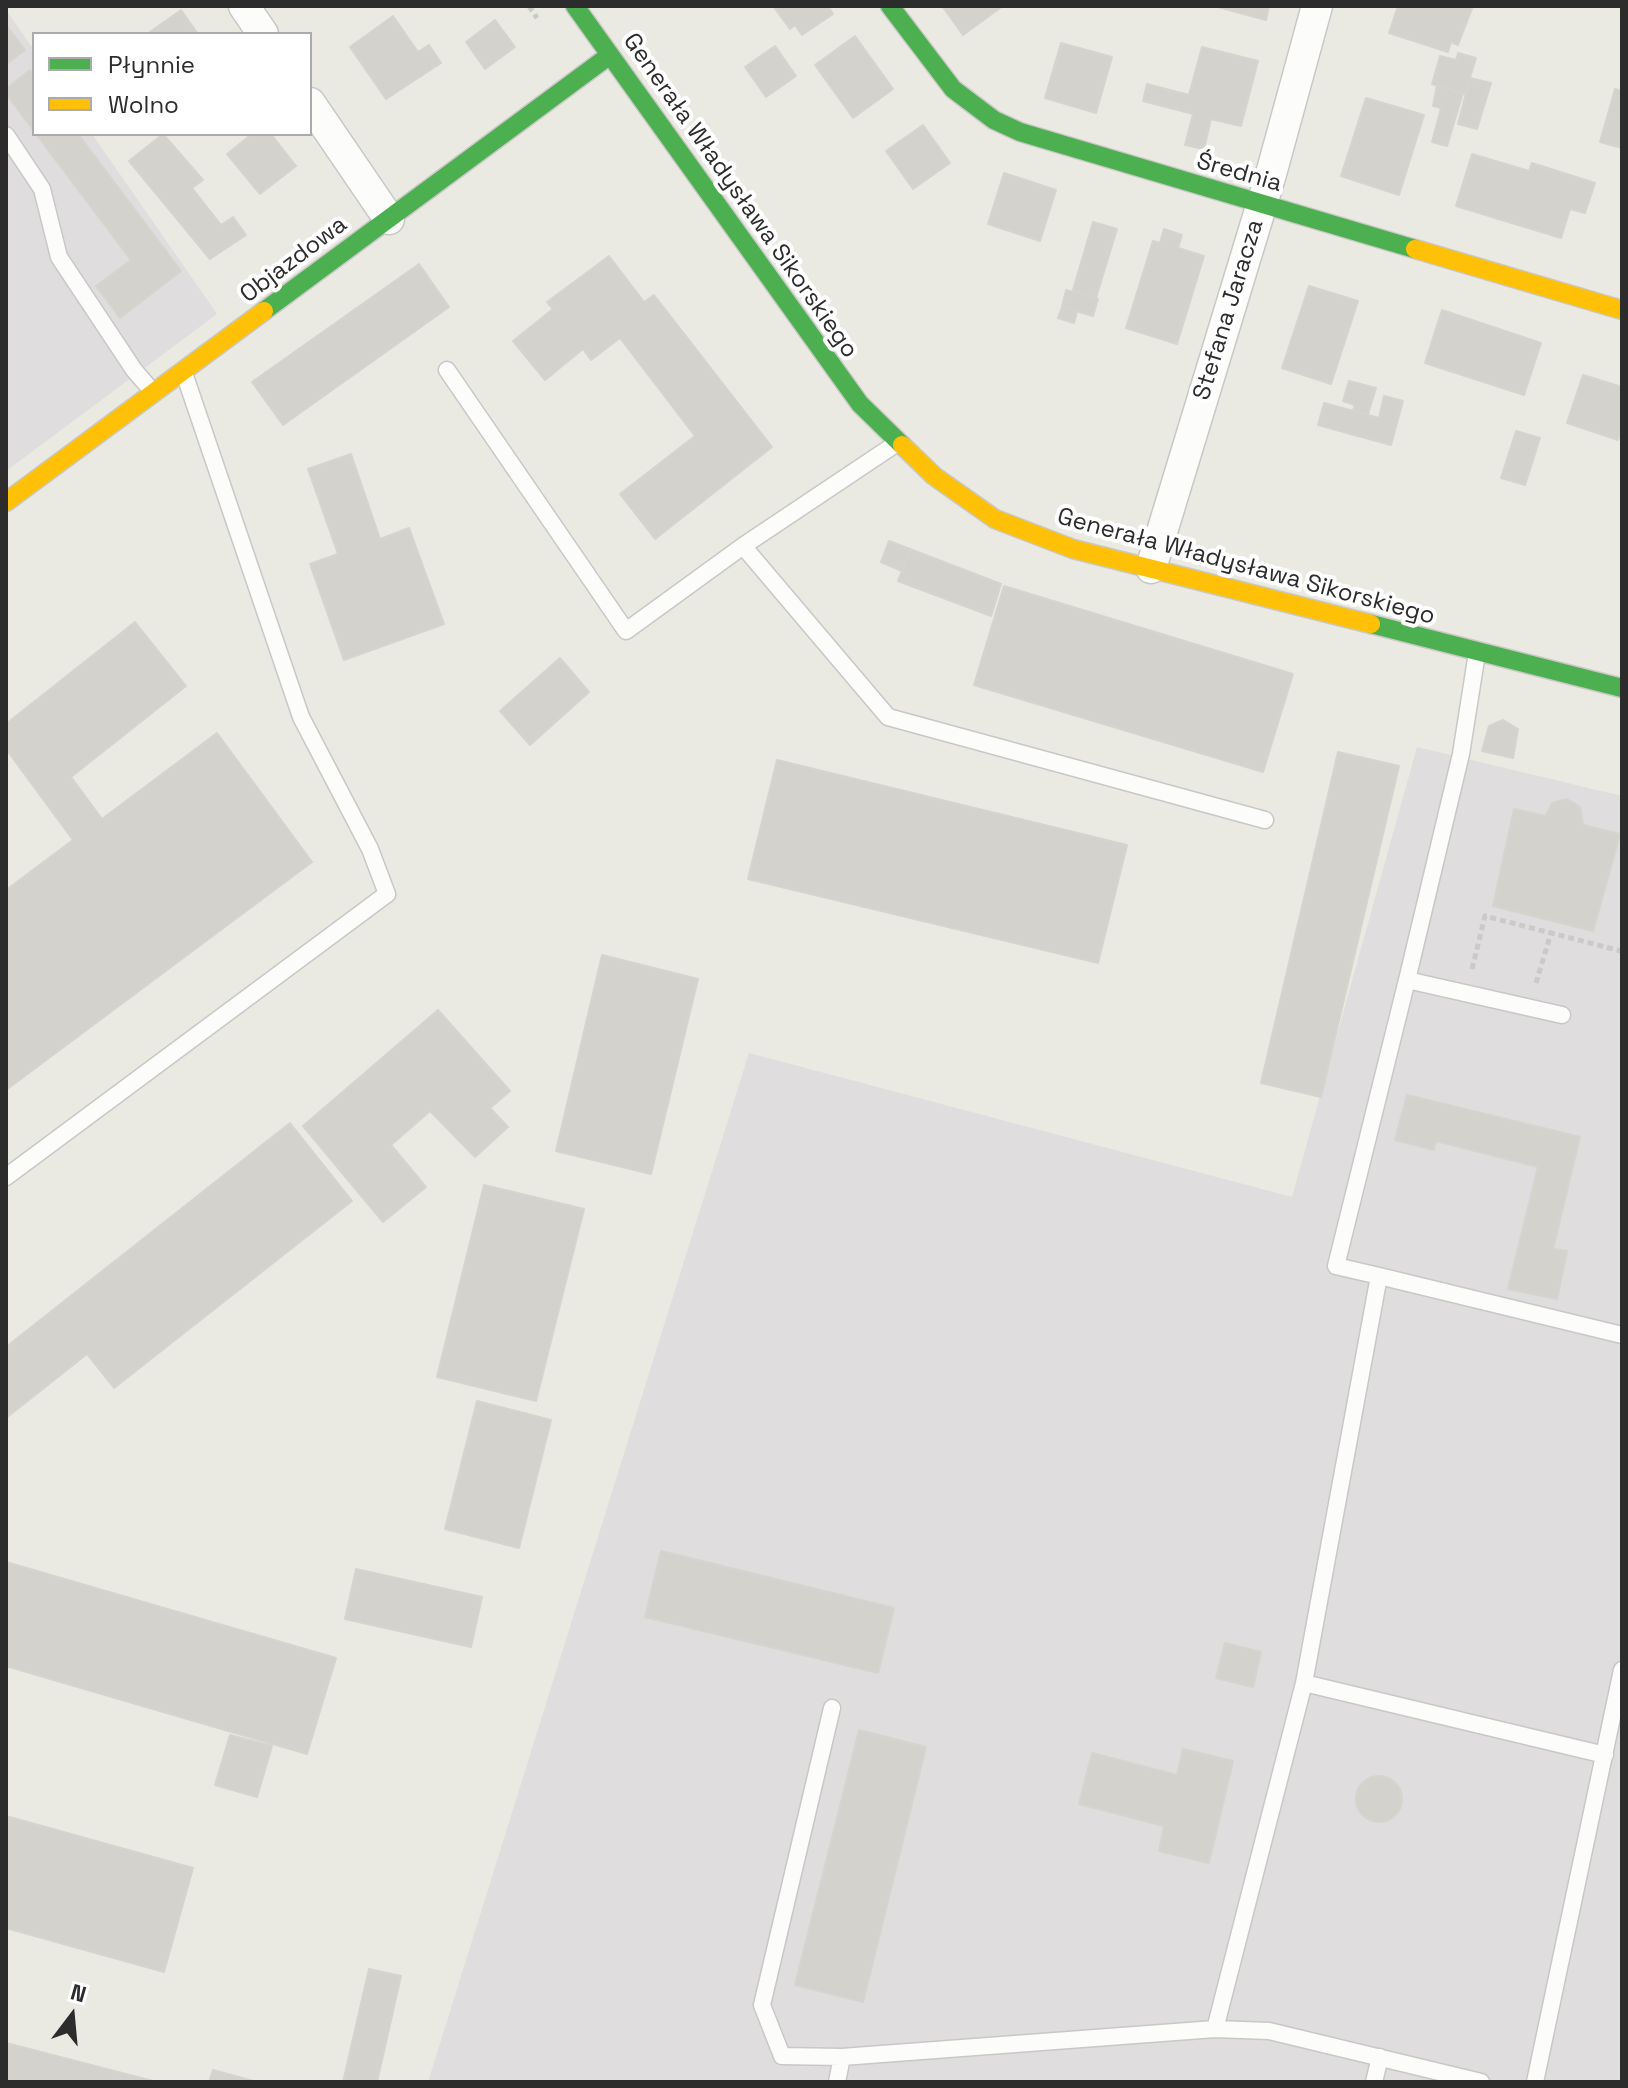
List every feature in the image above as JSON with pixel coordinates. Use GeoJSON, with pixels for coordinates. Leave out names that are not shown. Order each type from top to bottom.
{"type":"FeatureCollection","features":[{"type":"Feature","properties":{"kind":"street"},"geometry":{"type":"LineString","coordinates":[[244,6],[262,32]]}},
{"type":"Feature","properties":{"kind":"street","name":"Generała Władysława Sikorskiego"},"geometry":{"type":"LineString","coordinates":[[575,6],[829,364],[897,443],[934,476],[995,519],[1073,549],[1622,688]]}},
{"type":"Feature","properties":{"kind":"street","name":"Średnia"},"geometry":{"type":"LineString","coordinates":[[890,6],[953,89],[994,120],[1110,160],[1622,310]]}},
{"type":"Feature","properties":{"kind":"street","name":"Stefana Jaracza"},"geometry":{"type":"LineString","coordinates":[[1151,568],[1261,205],[1317,6]]}},
{"type":"Feature","properties":{"kind":"street","name":"Objazdowa"},"geometry":{"type":"LineString","coordinates":[[6,502],[610,55]]}},
{"type":"Feature","properties":{"kind":"street"},"geometry":{"type":"LineString","coordinates":[[312,106],[389,219]]}},
{"type":"Feature","properties":{"kind":"lane"},"geometry":{"type":"LineString","coordinates":[[6,135],[42,189],[59,257],[134,370],[154,393]]}},
{"type":"Feature","properties":{"kind":"lane"},"geometry":{"type":"LineString","coordinates":[[447,370],[626,631],[743,546],[897,443]]}},
{"type":"Feature","properties":{"kind":"lane"},"geometry":{"type":"LineString","coordinates":[[6,1177],[387,894],[370,849],[301,717],[183,372]]}},
{"type":"Feature","properties":{"kind":"lane"},"geometry":{"type":"LineString","coordinates":[[743,546],[888,717],[1265,820]]}},
{"type":"Feature","properties":{"kind":"lane"},"geometry":{"type":"LineString","coordinates":[[1478,652],[1461,754],[1336,1266],[1622,1335]]}},
{"type":"Feature","properties":{"kind":"lane"},"geometry":{"type":"LineString","coordinates":[[1407,980],[1562,1015]]}},
{"type":"Feature","properties":{"kind":"lane"},"geometry":{"type":"LineString","coordinates":[[1215,2029],[1304,1683],[1379,1276]]}},
{"type":"Feature","properties":{"kind":"lane"},"geometry":{"type":"LineString","coordinates":[[1535,2082],[1622,1670]]}},
{"type":"Feature","properties":{"kind":"lane"},"geometry":{"type":"LineString","coordinates":[[1304,1683],[1605,1755]]}},
{"type":"Feature","properties":{"kind":"lane"},"geometry":{"type":"LineString","coordinates":[[832,1708],[762,2005],[782,2056],[842,2057],[1215,2029],[1269,2031],[1481,2082]]}},
{"type":"Feature","properties":{"kind":"lane"},"geometry":{"type":"LineString","coordinates":[[837,2082],[842,2057]]}},
{"type":"Feature","properties":{"kind":"lane"},"geometry":{"type":"LineString","coordinates":[[1374,2082],[1380,2057]]}},
{"type":"Feature","properties":{"kind":"path"},"geometry":{"type":"LineString","coordinates":[[529,6],[546,30]]}},
{"type":"Feature","properties":{"kind":"path"},"geometry":{"type":"LineString","coordinates":[[1466,993],[1485,916],[1621,951]]}},
{"type":"Feature","properties":{"kind":"path"},"geometry":{"type":"LineString","coordinates":[[1529,1007],[1551,933]]}},
{"type":"Feature","properties":{"kind":"shaded area"},"geometry":{"type":"Polygon","coordinates":[[[6,10],[32,47],[32,136],[93,136],[217,314],[6,471],[6,10]]]}},
{"type":"Feature","properties":{"kind":"shaded area"},"geometry":{"type":"Polygon","coordinates":[[[1417,747],[1622,796],[1622,2082],[428,2082],[749,1053],[1292,1197],[1417,747]]]}},
{"type":"Feature","properties":{"kind":"building"},"geometry":{"type":"Polygon","coordinates":[[[773,6],[828,6],[833,14],[802,35],[795,25],[790,29],[773,6]]]}},
{"type":"Feature","properties":{"kind":"building"},"geometry":{"type":"Polygon","coordinates":[[[942,6],[1003,6],[963,35],[942,6]]]}},
{"type":"Feature","properties":{"kind":"building"},"geometry":{"type":"Polygon","coordinates":[[[1214,6],[1269,6],[1266,20],[1214,6]]]}},
{"type":"Feature","properties":{"kind":"building"},"geometry":{"type":"Polygon","coordinates":[[[1398,6],[1473,6],[1458,45],[1451,42],[1448,52],[1389,33],[1398,6]]]}},
{"type":"Feature","properties":{"kind":"building"},"geometry":{"type":"Polygon","coordinates":[[[181,10],[197,32],[150,32],[181,10]]]}},
{"type":"Feature","properties":{"kind":"building"},"geometry":{"type":"Polygon","coordinates":[[[393,16],[418,52],[429,45],[441,63],[386,99],[350,47],[393,16]]]}},
{"type":"Feature","properties":{"kind":"building"},"geometry":{"type":"Polygon","coordinates":[[[495,20],[515,47],[485,69],[466,42],[495,20]]]}},
{"type":"Feature","properties":{"kind":"building"},"geometry":{"type":"Polygon","coordinates":[[[6,25],[25,50],[6,64],[6,25]]]}},
{"type":"Feature","properties":{"kind":"building"},"geometry":{"type":"Polygon","coordinates":[[[855,36],[893,89],[853,118],[815,65],[855,36]]]}},
{"type":"Feature","properties":{"kind":"building"},"geometry":{"type":"Polygon","coordinates":[[[1061,43],[1112,57],[1096,113],[1045,98],[1061,43]]]}},
{"type":"Feature","properties":{"kind":"building"},"geometry":{"type":"Polygon","coordinates":[[[775,46],[796,76],[766,97],[745,67],[775,46]]]}},
{"type":"Feature","properties":{"kind":"building"},"geometry":{"type":"Polygon","coordinates":[[[1202,47],[1258,61],[1241,126],[1211,119],[1204,149],[1185,145],[1193,114],[1143,101],[1147,84],[1189,95],[1202,47]]]}},
{"type":"Feature","properties":{"kind":"building"},"geometry":{"type":"Polygon","coordinates":[[[1458,53],[1476,58],[1465,94],[1432,84],[1440,56],[1456,60],[1458,53]]]}},
{"type":"Feature","properties":{"kind":"building"},"geometry":{"type":"Polygon","coordinates":[[[30,70],[32,128],[6,94],[6,89],[30,70]]]}},
{"type":"Feature","properties":{"kind":"building"},"geometry":{"type":"Polygon","coordinates":[[[1470,78],[1491,83],[1477,129],[1458,124],[1470,78]]]}},
{"type":"Feature","properties":{"kind":"building"},"geometry":{"type":"Polygon","coordinates":[[[1437,85],[1463,93],[1447,146],[1432,142],[1441,108],[1433,106],[1437,85]]]}},
{"type":"Feature","properties":{"kind":"building"},"geometry":{"type":"Polygon","coordinates":[[[1615,89],[1622,91],[1622,148],[1600,142],[1615,89]]]}},
{"type":"Feature","properties":{"kind":"building"},"geometry":{"type":"Polygon","coordinates":[[[1366,98],[1424,115],[1399,195],[1341,176],[1366,98]]]}},
{"type":"Feature","properties":{"kind":"building"},"geometry":{"type":"Polygon","coordinates":[[[923,125],[950,163],[913,189],[886,151],[923,125]]]}},
{"type":"Feature","properties":{"kind":"building"},"geometry":{"type":"Polygon","coordinates":[[[38,136],[80,136],[181,271],[120,318],[96,286],[131,260],[38,136]]]}},
{"type":"Feature","properties":{"kind":"building"},"geometry":{"type":"Polygon","coordinates":[[[160,136],[165,136],[203,180],[192,188],[221,225],[233,217],[246,235],[210,259],[129,161],[160,136]]]}},
{"type":"Feature","properties":{"kind":"building"},"geometry":{"type":"Polygon","coordinates":[[[250,136],[273,136],[296,166],[260,194],[227,154],[250,136]]]}},
{"type":"Feature","properties":{"kind":"building"},"geometry":{"type":"Polygon","coordinates":[[[1472,154],[1529,171],[1532,163],[1595,183],[1585,213],[1570,209],[1561,238],[1456,206],[1472,154]]]}},
{"type":"Feature","properties":{"kind":"building"},"geometry":{"type":"Polygon","coordinates":[[[1004,173],[1056,190],[1040,241],[988,224],[1004,173]]]}},
{"type":"Feature","properties":{"kind":"building"},"geometry":{"type":"Polygon","coordinates":[[[1093,222],[1117,229],[1096,298],[1073,290],[1093,222]]]}},
{"type":"Feature","properties":{"kind":"building"},"geometry":{"type":"Polygon","coordinates":[[[1164,229],[1182,235],[1178,248],[1204,256],[1177,344],[1126,328],[1153,241],[1160,243],[1164,229]]]}},
{"type":"Feature","properties":{"kind":"building"},"geometry":{"type":"Polygon","coordinates":[[[609,256],[644,302],[654,295],[772,447],[655,539],[620,494],[695,436],[620,338],[591,360],[583,349],[545,380],[513,341],[553,309],[547,302],[609,256]]]}},
{"type":"Feature","properties":{"kind":"building"},"geometry":{"type":"Polygon","coordinates":[[[419,264],[449,307],[283,425],[252,382],[419,264]]]}},
{"type":"Feature","properties":{"kind":"building"},"geometry":{"type":"Polygon","coordinates":[[[1309,286],[1358,301],[1331,384],[1282,368],[1309,286]]]}},
{"type":"Feature","properties":{"kind":"building"},"geometry":{"type":"Polygon","coordinates":[[[1066,290],[1098,299],[1093,316],[1062,307],[1066,290]]]}},
{"type":"Feature","properties":{"kind":"building"},"geometry":{"type":"Polygon","coordinates":[[[1062,307],[1077,312],[1074,323],[1058,318],[1062,307]]]}},
{"type":"Feature","properties":{"kind":"building"},"geometry":{"type":"Polygon","coordinates":[[[1442,310],[1541,343],[1524,395],[1425,363],[1442,310]]]}},
{"type":"Feature","properties":{"kind":"building"},"geometry":{"type":"Polygon","coordinates":[[[1583,375],[1622,387],[1622,429],[1618,440],[1567,423],[1583,375]]]}},
{"type":"Feature","properties":{"kind":"building"},"geometry":{"type":"Polygon","coordinates":[[[1349,381],[1376,388],[1368,414],[1353,410],[1355,405],[1343,401],[1349,381]]]}},
{"type":"Feature","properties":{"kind":"building"},"geometry":{"type":"Polygon","coordinates":[[[1384,396],[1403,401],[1391,445],[1318,425],[1324,403],[1379,418],[1384,396]]]}},
{"type":"Feature","properties":{"kind":"building"},"geometry":{"type":"Polygon","coordinates":[[[1516,431],[1540,438],[1525,485],[1501,478],[1516,431]]]}},
{"type":"Feature","properties":{"kind":"building"},"geometry":{"type":"Polygon","coordinates":[[[351,454],[380,539],[409,528],[444,624],[344,660],[310,564],[338,554],[308,469],[351,454]]]}},
{"type":"Feature","properties":{"kind":"building"},"geometry":{"type":"Polygon","coordinates":[[[889,541],[910,549],[902,571],[881,562],[889,541]]]}},
{"type":"Feature","properties":{"kind":"building"},"geometry":{"type":"Polygon","coordinates":[[[910,549],[1001,584],[991,616],[898,581],[910,549]]]}},
{"type":"Feature","properties":{"kind":"building"},"geometry":{"type":"Polygon","coordinates":[[[1004,586],[1293,674],[1263,772],[974,685],[1004,586]]]}},
{"type":"Feature","properties":{"kind":"building"},"geometry":{"type":"Polygon","coordinates":[[[135,622],[186,686],[71,777],[102,819],[217,733],[312,862],[6,1090],[6,890],[73,840],[6,749],[6,724],[135,622]]]}},
{"type":"Feature","properties":{"kind":"building"},"geometry":{"type":"Polygon","coordinates":[[[560,658],[589,692],[530,745],[500,711],[560,658]]]}},
{"type":"Feature","properties":{"kind":"building"},"geometry":{"type":"Polygon","coordinates":[[[1503,720],[1518,729],[1513,758],[1482,751],[1489,726],[1503,720]]]}},
{"type":"Feature","properties":{"kind":"building"},"geometry":{"type":"Polygon","coordinates":[[[1338,752],[1399,766],[1321,1097],[1261,1083],[1338,752]]]}},
{"type":"Feature","properties":{"kind":"building"},"geometry":{"type":"Polygon","coordinates":[[[777,760],[1127,845],[1098,963],[748,879],[777,760]]]}},
{"type":"Feature","properties":{"kind":"building"},"geometry":{"type":"Polygon","coordinates":[[[1567,799],[1580,807],[1583,825],[1620,834],[1593,931],[1493,906],[1514,809],[1546,816],[1552,803],[1567,799]]]}},
{"type":"Feature","properties":{"kind":"building"},"geometry":{"type":"Polygon","coordinates":[[[602,955],[698,979],[651,1174],[556,1151],[602,955]]]}},
{"type":"Feature","properties":{"kind":"building"},"geometry":{"type":"Polygon","coordinates":[[[438,1010],[510,1091],[490,1108],[508,1127],[475,1157],[430,1111],[391,1145],[426,1187],[383,1222],[303,1126],[438,1010]]]}},
{"type":"Feature","properties":{"kind":"building"},"geometry":{"type":"Polygon","coordinates":[[[1407,1095],[1580,1137],[1553,1249],[1567,1251],[1557,1299],[1508,1289],[1538,1167],[1436,1141],[1434,1150],[1395,1140],[1407,1095]]]}},
{"type":"Feature","properties":{"kind":"building"},"geometry":{"type":"Polygon","coordinates":[[[290,1123],[352,1201],[114,1388],[87,1354],[6,1418],[6,1347],[290,1123]]]}},
{"type":"Feature","properties":{"kind":"building"},"geometry":{"type":"Polygon","coordinates":[[[484,1185],[584,1209],[536,1401],[437,1377],[484,1185]]]}},
{"type":"Feature","properties":{"kind":"building"},"geometry":{"type":"Polygon","coordinates":[[[477,1401],[551,1420],[519,1548],[445,1529],[477,1401]]]}},
{"type":"Feature","properties":{"kind":"building"},"geometry":{"type":"Polygon","coordinates":[[[661,1551],[894,1608],[878,1673],[645,1617],[661,1551]]]}},
{"type":"Feature","properties":{"kind":"building"},"geometry":{"type":"Polygon","coordinates":[[[6,1562],[336,1658],[307,1754],[6,1666],[6,1562]]]}},
{"type":"Feature","properties":{"kind":"building"},"geometry":{"type":"Polygon","coordinates":[[[356,1569],[482,1597],[471,1647],[345,1619],[356,1569]]]}},
{"type":"Feature","properties":{"kind":"building"},"geometry":{"type":"Polygon","coordinates":[[[1225,1643],[1261,1652],[1253,1687],[1216,1678],[1225,1643]]]}},
{"type":"Feature","properties":{"kind":"building"},"geometry":{"type":"Polygon","coordinates":[[[859,1730],[926,1747],[863,2002],[795,1985],[859,1730]]]}},
{"type":"Feature","properties":{"kind":"building"},"geometry":{"type":"Polygon","coordinates":[[[230,1735],[272,1746],[257,1797],[215,1785],[230,1735]]]}},
{"type":"Feature","properties":{"kind":"building"},"geometry":{"type":"Polygon","coordinates":[[[1183,1749],[1233,1761],[1209,1863],[1159,1851],[1164,1826],[1079,1804],[1092,1753],[1177,1775],[1183,1749]]]}},
{"type":"Feature","properties":{"kind":"building"},"geometry":{"type":"Polygon","coordinates":[[[1379,1776],[1395,1783],[1402,1799],[1395,1815],[1379,1822],[1363,1815],[1356,1799],[1363,1783],[1379,1776]]]}},
{"type":"Feature","properties":{"kind":"building"},"geometry":{"type":"Polygon","coordinates":[[[6,1816],[193,1868],[164,1972],[6,1928],[6,1816]]]}},
{"type":"Feature","properties":{"kind":"building"},"geometry":{"type":"Polygon","coordinates":[[[369,1969],[401,1976],[377,2082],[343,2082],[369,1969]]]}},
{"type":"Feature","properties":{"kind":"building"},"geometry":{"type":"Polygon","coordinates":[[[6,2043],[157,2082],[6,2082],[6,2043]]]}},
{"type":"Feature","properties":{"kind":"building"},"geometry":{"type":"Polygon","coordinates":[[[213,2070],[257,2082],[209,2082],[213,2070]]]}},
{"type":"Feature","properties":{"kind":"traffic: fast"},"geometry":{"type":"LineString","coordinates":[[575,6],[860,404],[902,445]]}},
{"type":"Feature","properties":{"kind":"traffic: fast"},"geometry":{"type":"LineString","coordinates":[[890,6],[953,89],[994,120],[1020,132],[1415,249]]}},
{"type":"Feature","properties":{"kind":"traffic: fast"},"geometry":{"type":"LineString","coordinates":[[264,311],[610,55]]}},
{"type":"Feature","properties":{"kind":"traffic: fast"},"geometry":{"type":"LineString","coordinates":[[1371,624],[1622,688]]}},
{"type":"Feature","properties":{"kind":"traffic: slow"},"geometry":{"type":"LineString","coordinates":[[1415,249],[1622,310]]}},
{"type":"Feature","properties":{"kind":"traffic: slow"},"geometry":{"type":"LineString","coordinates":[[6,502],[264,311]]}},
{"type":"Feature","properties":{"kind":"traffic: slow"},"geometry":{"type":"LineString","coordinates":[[902,445],[934,476],[995,519],[1073,549],[1371,624]]}}]}
